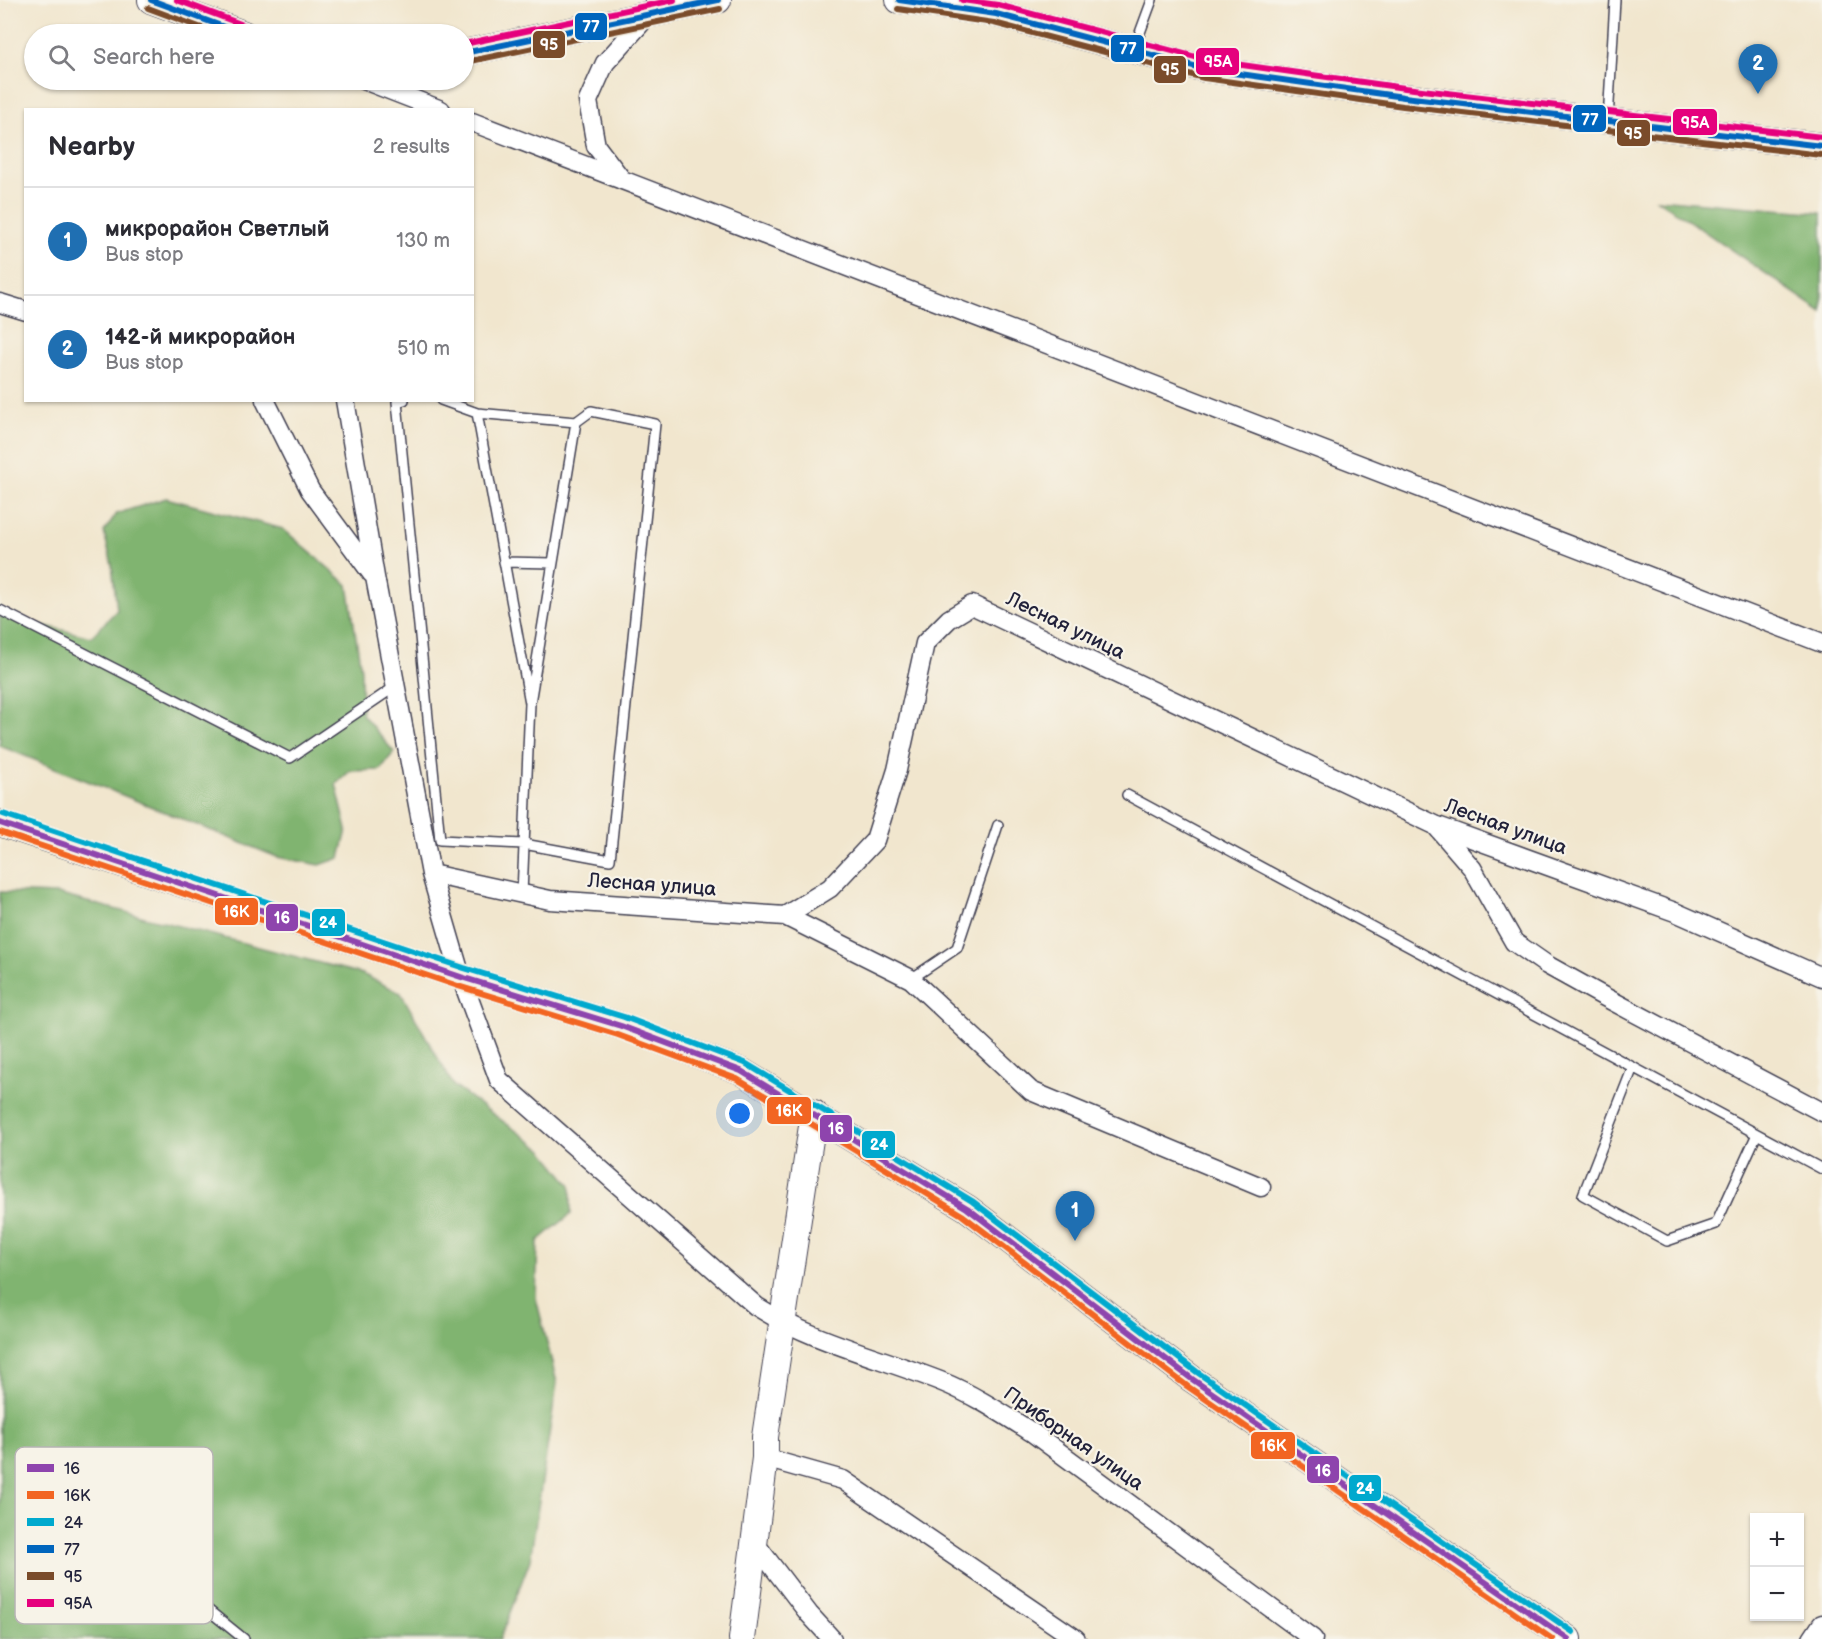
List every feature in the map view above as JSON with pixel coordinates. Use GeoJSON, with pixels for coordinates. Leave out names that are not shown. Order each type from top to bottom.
{"type":"FeatureCollection","features":[{"type":"Feature","properties":{"kind":"street"},"geometry":{"type":"LineString","coordinates":[[151,0],[216,24]]}},
{"type":"Feature","properties":{"kind":"street"},"geometry":{"type":"LineString","coordinates":[[474,51],[653,6],[718,0]]}},
{"type":"Feature","properties":{"kind":"street"},"geometry":{"type":"LineString","coordinates":[[899,0],[996,14],[1205,69],[1404,97],[1822,146]]}},
{"type":"Feature","properties":{"kind":"street"},"geometry":{"type":"LineString","coordinates":[[622,180],[596,146],[588,101],[605,63],[653,6]]}},
{"type":"Feature","properties":{"kind":"street"},"geometry":{"type":"LineString","coordinates":[[390,90],[436,108]]}},
{"type":"Feature","properties":{"kind":"street"},"geometry":{"type":"LineString","coordinates":[[474,123],[1822,643]]}},
{"type":"Feature","properties":{"kind":"street"},"geometry":{"type":"LineString","coordinates":[[0,303],[24,310]]}},
{"type":"Feature","properties":{"kind":"street"},"geometry":{"type":"LineString","coordinates":[[266,402],[310,490],[375,577]]}},
{"type":"Feature","properties":{"kind":"street","name":"Приборная улица"},"geometry":{"type":"LineString","coordinates":[[345,402],[375,577],[431,874],[461,977],[499,1080],[756,1306],[782,1322],[942,1382],[986,1404],[1033,1433],[1313,1639]]}},
{"type":"Feature","properties":{"kind":"street","name":"Лесная улица"},"geometry":{"type":"LineString","coordinates":[[431,874],[549,900],[785,916],[830,888],[875,840],[897,770],[925,643],[949,619],[972,605],[1435,825],[1675,912],[1822,976]]}},
{"type":"Feature","properties":{"kind":"street"},"geometry":{"type":"LineString","coordinates":[[0,823],[461,977],[621,1026],[741,1071],[814,1113],[967,1209],[1192,1379],[1568,1639]]}},
{"type":"Feature","properties":{"kind":"street"},"geometry":{"type":"LineString","coordinates":[[1435,825],[1472,868],[1514,942],[1583,985],[1822,1112]]}},
{"type":"Feature","properties":{"kind":"street"},"geometry":{"type":"LineString","coordinates":[[785,916],[911,979],[1031,1091],[1261,1187]]}},
{"type":"Feature","properties":{"kind":"street"},"geometry":{"type":"LineString","coordinates":[[742,1639],[765,1458],[765,1437],[814,1113]]}},
{"type":"Feature","properties":{"kind":"street"},"geometry":{"type":"LineString","coordinates":[[765,1458],[843,1480],[1076,1639]]}},
{"type":"Feature","properties":{"kind":"street"},"geometry":{"type":"LineString","coordinates":[[754,1542],[809,1614],[832,1639]]}},
{"type":"Feature","properties":{"kind":"street"},"geometry":{"type":"LineString","coordinates":[[1812,1639],[1822,1624]]}},
{"type":"Feature","properties":{"kind":"lane"},"geometry":{"type":"LineString","coordinates":[[1134,50],[1152,0]]}},
{"type":"Feature","properties":{"kind":"lane"},"geometry":{"type":"LineString","coordinates":[[1608,120],[1616,0]]}},
{"type":"Feature","properties":{"kind":"lane"},"geometry":{"type":"LineString","coordinates":[[397,402],[440,840],[524,844],[610,860],[655,424],[591,411],[576,422],[477,413],[447,402]]}},
{"type":"Feature","properties":{"kind":"lane"},"geometry":{"type":"LineString","coordinates":[[477,413],[530,703]]}},
{"type":"Feature","properties":{"kind":"lane"},"geometry":{"type":"LineString","coordinates":[[522,894],[530,703],[576,422]]}},
{"type":"Feature","properties":{"kind":"lane"},"geometry":{"type":"LineString","coordinates":[[504,562],[553,563]]}},
{"type":"Feature","properties":{"kind":"lane"},"geometry":{"type":"LineString","coordinates":[[0,610],[290,758],[396,686]]}},
{"type":"Feature","properties":{"kind":"lane"},"geometry":{"type":"LineString","coordinates":[[1127,795],[1822,1168]]}},
{"type":"Feature","properties":{"kind":"lane"},"geometry":{"type":"LineString","coordinates":[[911,979],[957,948],[998,825]]}},
{"type":"Feature","properties":{"kind":"lane"},"geometry":{"type":"LineString","coordinates":[[1633,1067],[1582,1195],[1667,1241],[1716,1224],[1757,1134]]}},
{"type":"Feature","properties":{"kind":"lane"},"geometry":{"type":"LineString","coordinates":[[213,1614],[244,1639]]}},
{"type":"Feature","properties":{"kind":"green space"},"geometry":{"type":"Polygon","coordinates":[[[1657,199],[1822,213],[1822,312],[1657,199]]]}},
{"type":"Feature","properties":{"kind":"green space"},"geometry":{"type":"Polygon","coordinates":[[[166,498],[283,529],[348,585],[361,670],[362,714],[394,752],[380,770],[350,771],[336,784],[347,830],[340,858],[320,865],[277,857],[0,746],[0,615],[91,637],[117,610],[112,565],[104,532],[116,514],[166,498]]]}},
{"type":"Feature","properties":{"kind":"green space"},"geometry":{"type":"Polygon","coordinates":[[[0,892],[57,894],[362,974],[401,993],[454,1086],[543,1150],[571,1185],[571,1214],[538,1241],[536,1298],[557,1383],[530,1560],[500,1639],[0,1639],[0,892]]]}},
{"type":"Feature","properties":{"kind":"transit line","name":"77"},"geometry":{"type":"LineString","coordinates":[[151,0],[216,24]]}},
{"type":"Feature","properties":{"kind":"transit line","name":"95А"},"geometry":{"type":"LineString","coordinates":[[177,0],[241,24]]}},
{"type":"Feature","properties":{"kind":"transit line","name":"95А"},"geometry":{"type":"LineString","coordinates":[[474,42],[674,0]]}},
{"type":"Feature","properties":{"kind":"transit line","name":"77"},"geometry":{"type":"LineString","coordinates":[[474,51],[718,0]]}},
{"type":"Feature","properties":{"kind":"transit line","name":"77"},"geometry":{"type":"LineString","coordinates":[[899,0],[996,14],[1205,69],[1404,97],[1822,146]]}},
{"type":"Feature","properties":{"kind":"transit line","name":"95А"},"geometry":{"type":"LineString","coordinates":[[962,0],[998,5],[1207,60],[1405,88],[1822,137]]}},
{"type":"Feature","properties":{"kind":"transit line","name":"95"},"geometry":{"type":"LineString","coordinates":[[148,8],[191,24]]}},
{"type":"Feature","properties":{"kind":"transit line","name":"95"},"geometry":{"type":"LineString","coordinates":[[474,60],[720,9]]}},
{"type":"Feature","properties":{"kind":"transit line","name":"95"},"geometry":{"type":"LineString","coordinates":[[898,9],[994,23],[1204,78],[1403,106],[1821,155]]}},
{"type":"Feature","properties":{"kind":"transit line","name":"24"},"geometry":{"type":"LineString","coordinates":[[3,814],[464,968],[624,1017],[745,1063],[972,1201],[1197,1372],[1573,1632]]}},
{"type":"Feature","properties":{"kind":"transit line","name":"16"},"geometry":{"type":"LineString","coordinates":[[0,823],[461,977],[621,1026],[741,1071],[967,1208],[1192,1379],[1568,1639]]}},
{"type":"Feature","properties":{"kind":"transit line","name":"16К"},"geometry":{"type":"LineString","coordinates":[[0,832],[458,986],[618,1035],[737,1079],[962,1215],[1187,1386],[1552,1639]]}},
{"type":"Feature","properties":{"kind":"place","name":"142-й микрорайон"},"geometry":{"type":"Point","coordinates":[1758,94]}},
{"type":"Feature","properties":{"kind":"place","name":"микрорайон Светлый"},"geometry":{"type":"Point","coordinates":[1075,1241]}}]}
